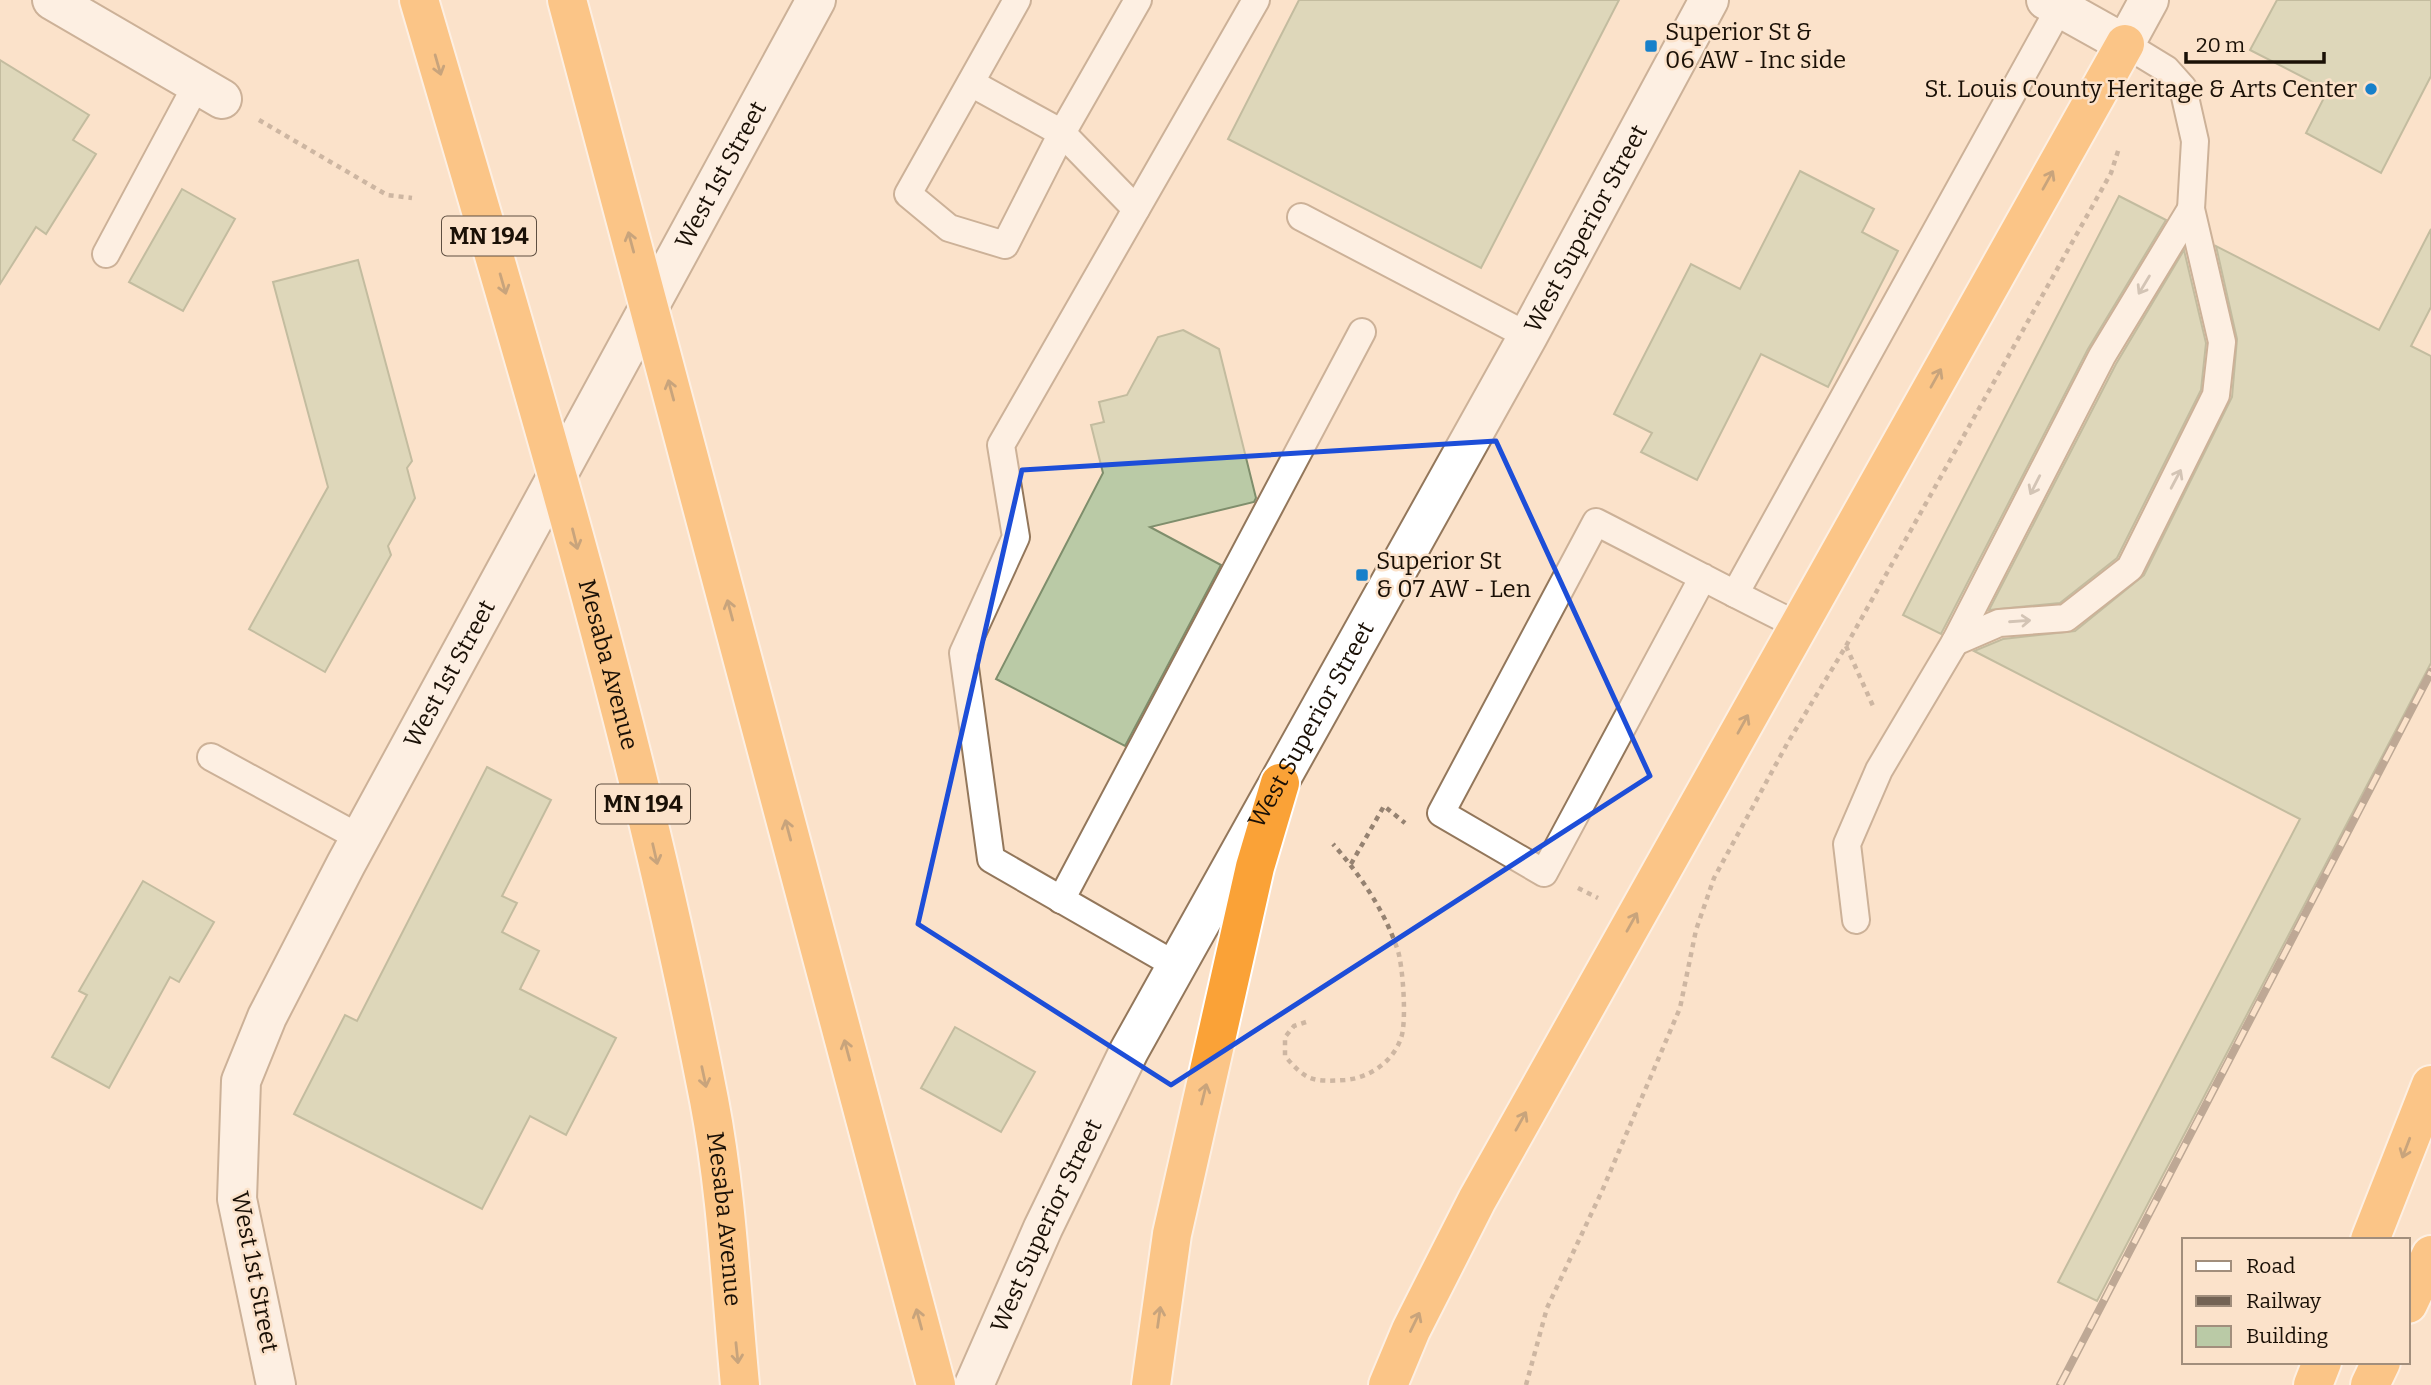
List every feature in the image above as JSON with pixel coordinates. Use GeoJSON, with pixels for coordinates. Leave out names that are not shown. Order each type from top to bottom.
{"type":"FeatureCollection","features":[{"type":"Feature","properties":{"kind":"highway","name":"Mesaba Avenue"},"geometry":{"type":"LineString","coordinates":[[419,0],[558,472],[636,772],[715,1139],[740,1385]]}},
{"type":"Feature","properties":{"kind":"highway"},"geometry":{"type":"LineString","coordinates":[[567,0],[936,1385]]}},
{"type":"Feature","properties":{"kind":"highway"},"geometry":{"type":"LineString","coordinates":[[1388,1385],[1411,1330],[1477,1200],[2125,44]]}},
{"type":"Feature","properties":{"kind":"highway"},"geometry":{"type":"LineString","coordinates":[[1151,1385],[1172,1234],[1255,867],[1280,783]]}},
{"type":"Feature","properties":{"kind":"highway"},"geometry":{"type":"LineString","coordinates":[[2371,1238],[2431,1085]]}},
{"type":"Feature","properties":{"kind":"highway"},"geometry":{"type":"LineString","coordinates":[[2410,1300],[2431,1255]]}},
{"type":"Feature","properties":{"kind":"highway"},"geometry":{"type":"LineString","coordinates":[[2313,1385],[2321,1364]]}},
{"type":"Feature","properties":{"kind":"highway"},"geometry":{"type":"LineString","coordinates":[[2370,1385],[2380,1364]]}},
{"type":"Feature","properties":{"kind":"street"},"geometry":{"type":"LineString","coordinates":[[51,0],[209,92]]}},
{"type":"Feature","properties":{"kind":"street","name":"West 1st Street"},"geometry":{"type":"LineString","coordinates":[[276,1385],[237,1199],[241,1081],[267,1017],[360,838],[816,0]]}},
{"type":"Feature","properties":{"kind":"street","name":"West Superior Street"},"geometry":{"type":"LineString","coordinates":[[974,1385],[1048,1216],[1129,1051],[1528,336],[1709,0]]}},
{"type":"Feature","properties":{"kind":"street"},"geometry":{"type":"LineString","coordinates":[[2053,4],[2125,44],[2149,0]]}},
{"type":"Feature","properties":{"kind":"lane"},"geometry":{"type":"LineString","coordinates":[[1017,0],[908,194],[949,228],[1005,245],[1062,133],[1138,0]]}},
{"type":"Feature","properties":{"kind":"lane"},"geometry":{"type":"LineString","coordinates":[[1177,966],[991,859],[963,653],[1016,537],[1001,445],[1256,0]]}},
{"type":"Feature","properties":{"kind":"lane"},"geometry":{"type":"LineString","coordinates":[[1735,594],[2053,4]]}},
{"type":"Feature","properties":{"kind":"lane"},"geometry":{"type":"LineString","coordinates":[[1955,642],[1999,623],[2066,618],[2130,568],[2216,395],[2222,342],[2191,209],[2195,141],[2183,88],[2166,69],[2125,44]]}},
{"type":"Feature","properties":{"kind":"lane"},"geometry":{"type":"LineString","coordinates":[[971,83],[1062,133],[1136,209]]}},
{"type":"Feature","properties":{"kind":"lane"},"geometry":{"type":"LineString","coordinates":[[106,254],[209,92]]}},
{"type":"Feature","properties":{"kind":"lane"},"geometry":{"type":"LineString","coordinates":[[1856,920],[1847,844],[1879,770],[1955,642],[2102,356],[2191,209]]}},
{"type":"Feature","properties":{"kind":"lane"},"geometry":{"type":"LineString","coordinates":[[1301,217],[1528,336]]}},
{"type":"Feature","properties":{"kind":"lane"},"geometry":{"type":"LineString","coordinates":[[1061,900],[1362,332]]}},
{"type":"Feature","properties":{"kind":"lane"},"geometry":{"type":"LineString","coordinates":[[1703,577],[1544,873],[1441,813],[1595,522],[1703,577],[1735,594],[1797,625]]}},
{"type":"Feature","properties":{"kind":"lane"},"geometry":{"type":"LineString","coordinates":[[211,757],[360,838]]}},
{"type":"Feature","properties":{"kind":"path"},"geometry":{"type":"LineString","coordinates":[[209,92],[387,195],[412,198]]}},
{"type":"Feature","properties":{"kind":"path"},"geometry":{"type":"LineString","coordinates":[[1526,1385],[1547,1308],[1602,1191],[1681,1008],[1696,930],[1714,878],[1787,744],[1846,646],[2111,173],[2120,145]]}},
{"type":"Feature","properties":{"kind":"path"},"geometry":{"type":"LineString","coordinates":[[1846,646],[1892,748]]}},
{"type":"Feature","properties":{"kind":"path"},"geometry":{"type":"LineString","coordinates":[[1351,864],[1384,806]]}},
{"type":"Feature","properties":{"kind":"path"},"geometry":{"type":"LineString","coordinates":[[1306,1022],[1294,1026],[1285,1037],[1285,1056],[1300,1074],[1318,1082],[1361,1078],[1382,1066],[1402,1037],[1403,982],[1398,950],[1367,888],[1333,844]]}},
{"type":"Feature","properties":{"kind":"highlighted area"},"geometry":{"type":"Polygon","coordinates":[[[1496,441],[1650,776],[1171,1085],[918,924],[1022,470],[1496,441]]]}},
{"type":"Feature","properties":{"kind":"building"},"geometry":{"type":"Polygon","coordinates":[[[1299,0],[1619,0],[1481,268],[1228,139],[1299,0]]]}},
{"type":"Feature","properties":{"kind":"building","name":"St. Louis County Heritage & Arts Center"},"geometry":{"type":"Polygon","coordinates":[[[2277,0],[2431,0],[2431,76],[2381,173],[2306,133],[2328,90],[2250,50],[2277,0]]]}},
{"type":"Feature","properties":{"kind":"building"},"geometry":{"type":"Polygon","coordinates":[[[0,60],[89,115],[73,140],[96,154],[46,234],[36,227],[0,284],[0,60]]]}},
{"type":"Feature","properties":{"kind":"building"},"geometry":{"type":"Polygon","coordinates":[[[1800,171],[1874,209],[1862,232],[1898,251],[1828,387],[1761,354],[1697,480],[1641,452],[1652,433],[1614,414],[1691,264],[1740,289],[1800,171]]]}},
{"type":"Feature","properties":{"kind":"building"},"geometry":{"type":"Polygon","coordinates":[[[182,189],[235,219],[183,311],[129,282],[182,189]]]}},
{"type":"Feature","properties":{"kind":"building"},"geometry":{"type":"Polygon","coordinates":[[[2119,196],[2166,220],[2088,349],[1941,634],[1903,615],[2119,196]]]}},
{"type":"Feature","properties":{"kind":"building"},"geometry":{"type":"Polygon","coordinates":[[[2431,229],[2431,307],[2411,346],[2431,356],[2431,663],[2097,1301],[2058,1282],[2300,819],[1974,651],[2003,639],[2075,631],[2144,575],[2232,397],[2237,339],[2216,246],[2379,330],[2431,229]]]}},
{"type":"Feature","properties":{"kind":"building"},"geometry":{"type":"Polygon","coordinates":[[[2184,250],[2206,343],[2201,390],[2117,558],[2060,603],[1989,610],[2116,364],[2184,250]]]}},
{"type":"Feature","properties":{"kind":"building"},"geometry":{"type":"Polygon","coordinates":[[[358,260],[412,461],[407,468],[415,498],[388,546],[391,555],[325,672],[249,629],[328,487],[273,282],[358,260]]]}},
{"type":"Feature","properties":{"kind":"building"},"geometry":{"type":"Polygon","coordinates":[[[1183,330],[1219,349],[1256,498],[1254,502],[1150,527],[1221,565],[1125,746],[996,679],[1103,473],[1091,425],[1104,422],[1099,402],[1127,395],[1158,337],[1183,330]]]}},
{"type":"Feature","properties":{"kind":"building"},"geometry":{"type":"Polygon","coordinates":[[[487,767],[551,800],[502,896],[517,903],[502,932],[539,951],[520,989],[616,1038],[566,1135],[530,1116],[482,1209],[294,1114],[345,1015],[357,1021],[487,767]]]}},
{"type":"Feature","properties":{"kind":"building"},"geometry":{"type":"Polygon","coordinates":[[[143,881],[214,922],[179,982],[170,977],[109,1088],[52,1057],[87,995],[79,991],[143,881]]]}},
{"type":"Feature","properties":{"kind":"building"},"geometry":{"type":"Polygon","coordinates":[[[955,1027],[1035,1072],[1001,1132],[921,1088],[955,1027]]]}},
{"type":"Feature","properties":{"kind":"railway"},"geometry":{"type":"LineString","coordinates":[[2060,1385],[2431,672]]}},
{"type":"Feature","properties":{"kind":"place","name":"Superior St & 06 AW - Inc side"},"geometry":{"type":"Point","coordinates":[1651,46]}},
{"type":"Feature","properties":{"kind":"place","name":"St. Louis County Heritage & Arts Center"},"geometry":{"type":"Point","coordinates":[2371,89]}},
{"type":"Feature","properties":{"kind":"place","name":"Superior St & 07 AW - Len"},"geometry":{"type":"Point","coordinates":[1362,575]}}]}
